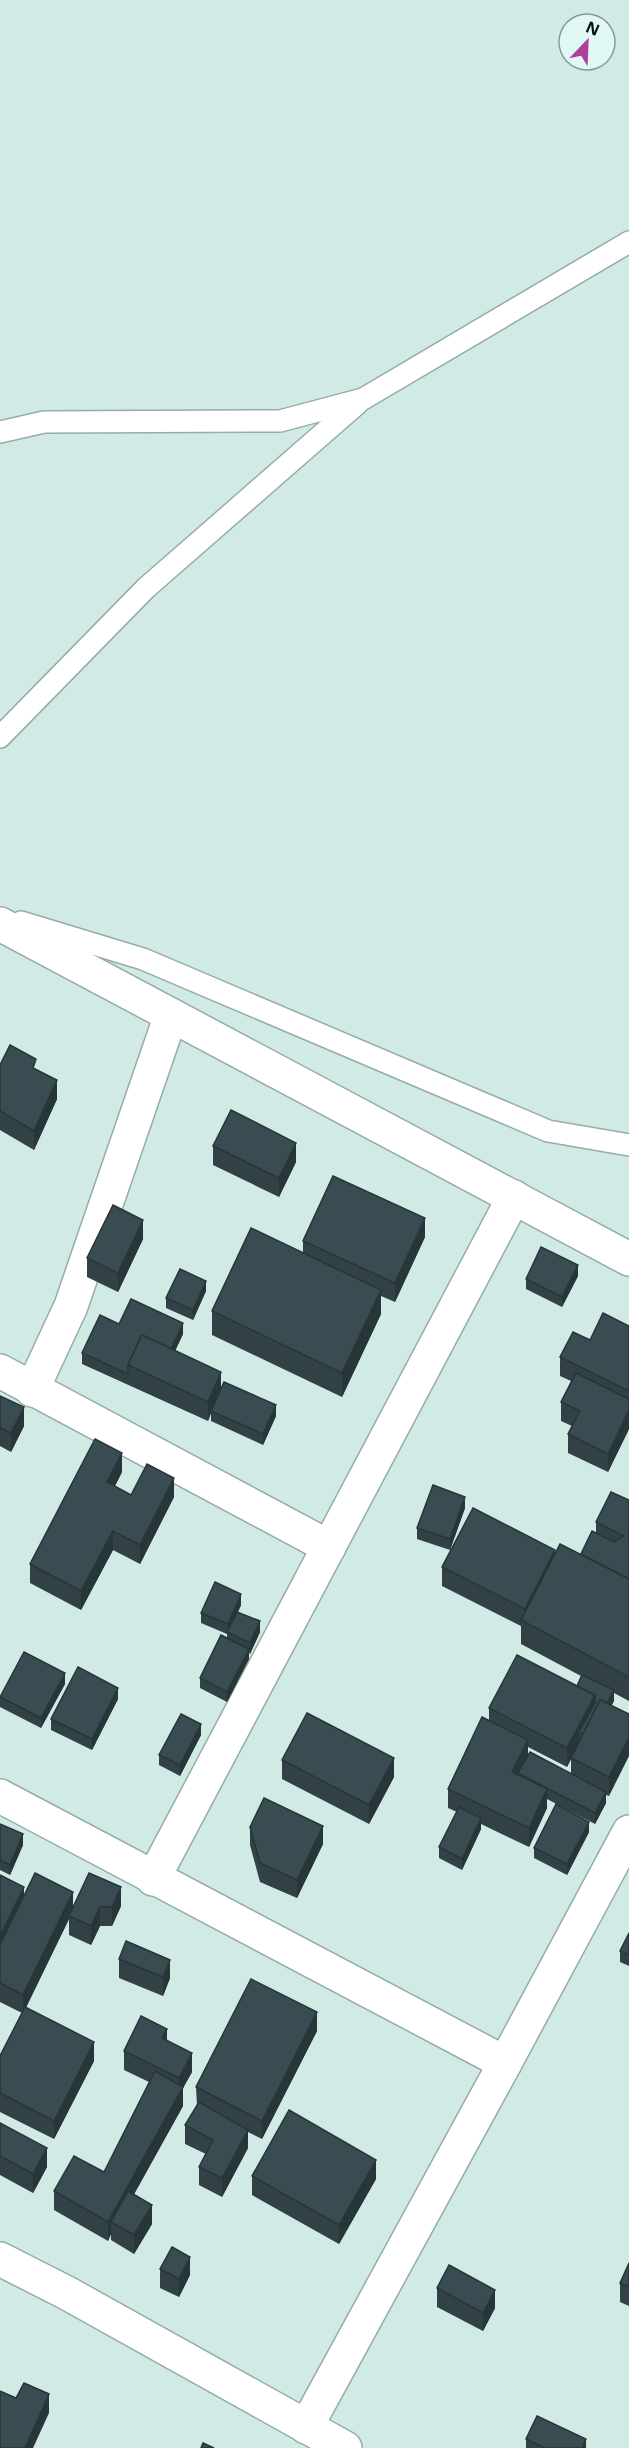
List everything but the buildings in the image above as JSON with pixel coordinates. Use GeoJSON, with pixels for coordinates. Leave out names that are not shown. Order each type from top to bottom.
{"type":"FeatureCollection","features":[{"type":"Feature","properties":{"kind":"street"},"geometry":{"type":"LineString","coordinates":[[0,924],[629,1258]]}},
{"type":"Feature","properties":{"kind":"street"},"geometry":{"type":"LineString","coordinates":[[32,1390],[71,1306],[171,1015]]}},
{"type":"Feature","properties":{"kind":"street"},"geometry":{"type":"LineString","coordinates":[[153,1879],[514,1197]]}},
{"type":"Feature","properties":{"kind":"street"},"geometry":{"type":"LineString","coordinates":[[0,1371],[329,1547]]}},
{"type":"Feature","properties":{"kind":"street"},"geometry":{"type":"LineString","coordinates":[[0,1796],[153,1879],[505,2063]]}},
{"type":"Feature","properties":{"kind":"street"},"geometry":{"type":"LineString","coordinates":[[306,2427],[629,1832]]}},
{"type":"Feature","properties":{"kind":"street"},"geometry":{"type":"LineString","coordinates":[[0,2259],[67,2293],[345,2448]]}},
{"type":"Feature","properties":{"kind":"lane"},"geometry":{"type":"LineString","coordinates":[[0,737],[146,588],[363,399],[629,242]]}},
{"type":"Feature","properties":{"kind":"lane"},"geometry":{"type":"LineString","coordinates":[[0,432],[44,422],[280,421],[363,399]]}},
{"type":"Feature","properties":{"kind":"lane"},"geometry":{"type":"LineString","coordinates":[[0,916],[143,959],[548,1131],[629,1145]]}}]}
